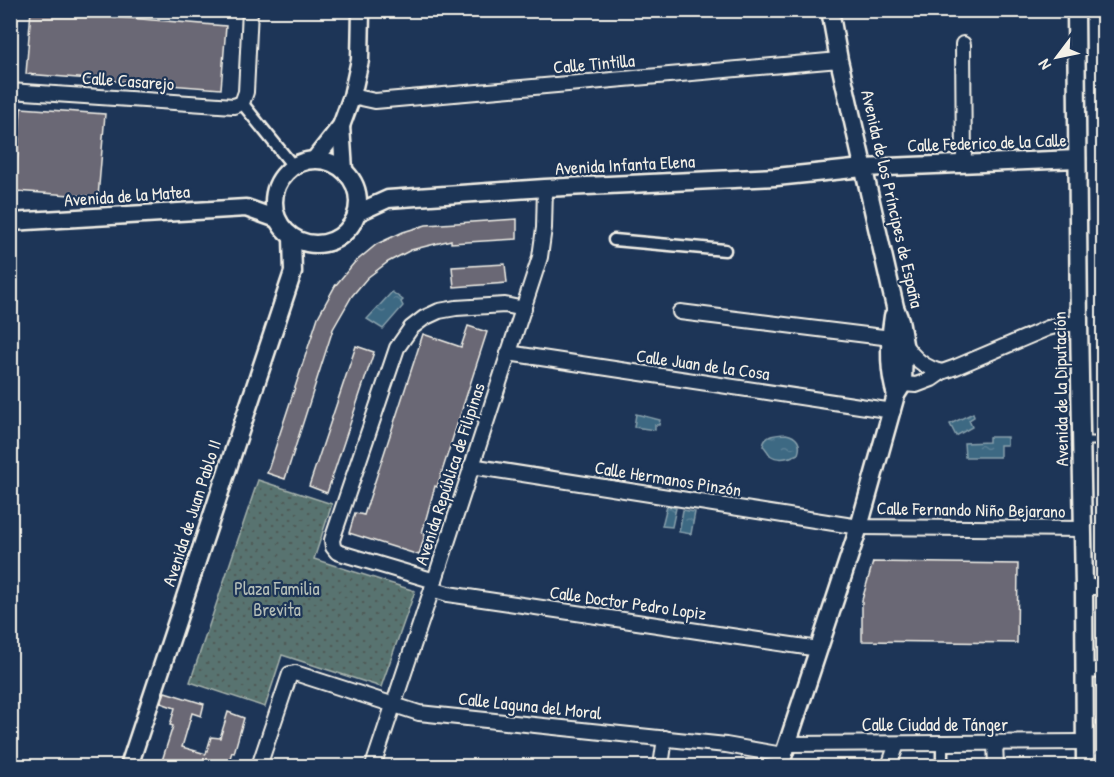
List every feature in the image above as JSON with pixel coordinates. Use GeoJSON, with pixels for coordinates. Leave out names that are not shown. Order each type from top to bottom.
{"type":"FeatureCollection","features":[{"type":"Feature","properties":{"kind":"street"},"geometry":{"type":"LineString","coordinates":[[250,10],[246,92],[242,103],[292,166]]}},
{"type":"Feature","properties":{"kind":"street"},"geometry":{"type":"LineString","coordinates":[[315,159],[341,126],[352,96],[360,60],[361,10]]}},
{"type":"Feature","properties":{"kind":"street","name":"Avenida de los Príncipes de España"},"geometry":{"type":"LineString","coordinates":[[783,755],[859,527],[897,397],[891,379],[900,320],[894,314],[888,273],[839,60],[830,10]]}},
{"type":"Feature","properties":{"kind":"street","name":"Avenida de la Diputación"},"geometry":{"type":"LineString","coordinates":[[1076,10],[1085,766]]}},
{"type":"Feature","properties":{"kind":"street"},"geometry":{"type":"LineString","coordinates":[[963,44],[964,164]]}},
{"type":"Feature","properties":{"kind":"street","name":"Calle Tintilla"},"geometry":{"type":"LineString","coordinates":[[352,96],[375,101],[839,60]]}},
{"type":"Feature","properties":{"kind":"street","name":"Calle Casarejo"},"geometry":{"type":"LineString","coordinates":[[10,91],[234,106],[242,103]]}},
{"type":"Feature","properties":{"kind":"street"},"geometry":{"type":"LineString","coordinates":[[341,126],[344,170]]}},
{"type":"Feature","properties":{"kind":"street"},"geometry":{"type":"LineString","coordinates":[[315,159],[325,160],[344,170],[356,188],[358,200],[357,213],[352,225],[344,235],[333,242],[320,245],[301,242],[292,237],[281,227],[274,206],[279,181],[285,173],[292,166],[315,159]]}},
{"type":"Feature","properties":{"kind":"street","name":"Calle Federico de la Calle"},"geometry":{"type":"LineString","coordinates":[[863,168],[1077,159]]}},
{"type":"Feature","properties":{"kind":"street","name":"Avenida Infanta Elena"},"geometry":{"type":"LineString","coordinates":[[357,213],[388,199],[545,188],[776,177],[863,168]]}},
{"type":"Feature","properties":{"kind":"street","name":"Avenida Infanta Elena"},"geometry":{"type":"LineString","coordinates":[[356,188],[388,199]]}},
{"type":"Feature","properties":{"kind":"street","name":"Avenida República de Filipinas"},"geometry":{"type":"LineString","coordinates":[[373,766],[540,257],[544,228],[545,188]]}},
{"type":"Feature","properties":{"kind":"street","name":"Avenida de la Matea"},"geometry":{"type":"LineString","coordinates":[[246,208],[275,193]]}},
{"type":"Feature","properties":{"kind":"street","name":"Avenida de la Matea"},"geometry":{"type":"LineString","coordinates":[[10,222],[246,208],[277,219]]}},
{"type":"Feature","properties":{"kind":"street","name":"Avenida de Juan Pablo II"},"geometry":{"type":"LineString","coordinates":[[129,766],[293,272],[292,237]]}},
{"type":"Feature","properties":{"kind":"street"},"geometry":{"type":"LineString","coordinates":[[614,240],[725,250]]}},
{"type":"Feature","properties":{"kind":"street","name":"Avenida de Juan Pablo II"},"geometry":{"type":"LineString","coordinates":[[293,272],[320,245]]}},
{"type":"Feature","properties":{"kind":"street","name":"Calle Doctor Pedro Lopiz"},"geometry":{"type":"LineString","coordinates":[[524,309],[505,305],[456,308],[440,311],[424,318],[411,328],[397,348],[332,540],[337,552],[433,585],[453,595],[819,649]]}},
{"type":"Feature","properties":{"kind":"street"},"geometry":{"type":"LineString","coordinates":[[680,312],[898,341],[909,352],[935,370]]}},
{"type":"Feature","properties":{"kind":"street"},"geometry":{"type":"LineString","coordinates":[[894,314],[898,344],[897,397]]}},
{"type":"Feature","properties":{"kind":"street","name":"Calle Juan de la Cosa"},"geometry":{"type":"LineString","coordinates":[[508,353],[525,357],[897,397],[916,385],[932,379],[935,370],[956,368],[1048,328],[1063,324],[1079,324]]}},
{"type":"Feature","properties":{"kind":"street","name":"Calle Hermanos Pinzón"},"geometry":{"type":"LineString","coordinates":[[471,466],[859,527]]}},
{"type":"Feature","properties":{"kind":"street","name":"Calle Fernando Niño Bejarano"},"geometry":{"type":"LineString","coordinates":[[859,527],[1083,529]]}},
{"type":"Feature","properties":{"kind":"street"},"geometry":{"type":"LineString","coordinates":[[1084,587],[1104,587]]}},
{"type":"Feature","properties":{"kind":"street"},"geometry":{"type":"LineString","coordinates":[[1085,670],[1104,671]]}},
{"type":"Feature","properties":{"kind":"street","name":"Calle Laguna del Moral"},"geometry":{"type":"LineString","coordinates":[[260,766],[290,674],[295,673],[419,713],[726,745],[783,755]]}},
{"type":"Feature","properties":{"kind":"street"},"geometry":{"type":"LineString","coordinates":[[661,766],[665,738]]}},
{"type":"Feature","properties":{"kind":"street","name":"Calle Ciudad de Tánger"},"geometry":{"type":"LineString","coordinates":[[783,755],[897,744],[1085,742]]}},
{"type":"Feature","properties":{"kind":"street"},"geometry":{"type":"LineString","coordinates":[[996,743],[996,766]]}},
{"type":"Feature","properties":{"kind":"street"},"geometry":{"type":"LineString","coordinates":[[889,766],[897,744]]}},
{"type":"Feature","properties":{"kind":"street"},"geometry":{"type":"LineString","coordinates":[[942,744],[942,766]]}},
{"type":"Feature","properties":{"kind":"lane"},"geometry":{"type":"LineString","coordinates":[[1082,441],[1100,441]]}},
{"type":"Feature","properties":{"kind":"green space"},"geometry":{"type":"Polygon","coordinates":[[[1100,11],[1104,11],[1103,134],[1100,11]]]}},
{"type":"Feature","properties":{"kind":"green space"},"geometry":{"type":"Polygon","coordinates":[[[1104,156],[1103,216],[1099,157],[1104,156]]]}},
{"type":"Feature","properties":{"kind":"green space","name":"Plaza Familia Brevita"},"geometry":{"type":"Polygon","coordinates":[[[258,480],[332,504],[314,559],[415,591],[381,687],[282,655],[265,707],[190,682],[258,480]]]}},
{"type":"Feature","properties":{"kind":"water"},"geometry":{"type":"Polygon","coordinates":[[[392,292],[403,300],[401,302],[403,306],[383,329],[367,319],[392,292]]]}},
{"type":"Feature","properties":{"kind":"water"},"geometry":{"type":"Polygon","coordinates":[[[973,413],[974,417],[969,420],[972,427],[956,436],[950,424],[973,413]]]}},
{"type":"Feature","properties":{"kind":"water"},"geometry":{"type":"Polygon","coordinates":[[[636,414],[660,420],[659,425],[655,425],[655,430],[634,427],[636,414]]]}},
{"type":"Feature","properties":{"kind":"water"},"geometry":{"type":"Polygon","coordinates":[[[786,434],[798,441],[798,454],[784,458],[770,455],[763,446],[766,439],[786,434]]]}},
{"type":"Feature","properties":{"kind":"water"},"geometry":{"type":"Polygon","coordinates":[[[989,437],[1007,437],[1007,445],[1000,445],[1000,457],[965,457],[964,443],[989,442],[989,437]]]}},
{"type":"Feature","properties":{"kind":"water"},"geometry":{"type":"Polygon","coordinates":[[[667,506],[676,508],[672,527],[662,526],[667,506]]]}},
{"type":"Feature","properties":{"kind":"water"},"geometry":{"type":"Polygon","coordinates":[[[683,510],[695,512],[691,534],[679,532],[683,510]]]}},
{"type":"Feature","properties":{"kind":"building"},"geometry":{"type":"Polygon","coordinates":[[[31,10],[226,26],[221,89],[26,74],[31,10]]]}},
{"type":"Feature","properties":{"kind":"building"},"geometry":{"type":"Polygon","coordinates":[[[21,108],[105,114],[98,197],[15,191],[21,108]]]}},
{"type":"Feature","properties":{"kind":"building"},"geometry":{"type":"Polygon","coordinates":[[[517,219],[517,239],[451,243],[451,240],[411,250],[388,262],[367,278],[352,296],[333,329],[285,479],[267,473],[318,317],[335,286],[354,263],[377,244],[426,225],[517,219]]]}},
{"type":"Feature","properties":{"kind":"building"},"geometry":{"type":"Polygon","coordinates":[[[505,264],[507,283],[454,287],[452,267],[505,264]]]}},
{"type":"Feature","properties":{"kind":"building"},"geometry":{"type":"Polygon","coordinates":[[[468,326],[487,332],[437,487],[435,486],[422,533],[425,534],[419,555],[349,533],[355,513],[364,515],[423,334],[461,347],[468,326]]]}},
{"type":"Feature","properties":{"kind":"building"},"geometry":{"type":"Polygon","coordinates":[[[356,346],[374,352],[327,493],[309,486],[356,346]]]}},
{"type":"Feature","properties":{"kind":"building"},"geometry":{"type":"Polygon","coordinates":[[[873,562],[1018,564],[1017,643],[862,641],[862,600],[873,562]]]}},
{"type":"Feature","properties":{"kind":"building"},"geometry":{"type":"Polygon","coordinates":[[[165,692],[204,704],[201,716],[192,713],[182,747],[206,754],[211,737],[220,738],[228,712],[244,718],[234,753],[232,752],[229,761],[236,764],[235,766],[161,764],[173,726],[170,725],[175,708],[161,703],[165,692]]]}}]}
